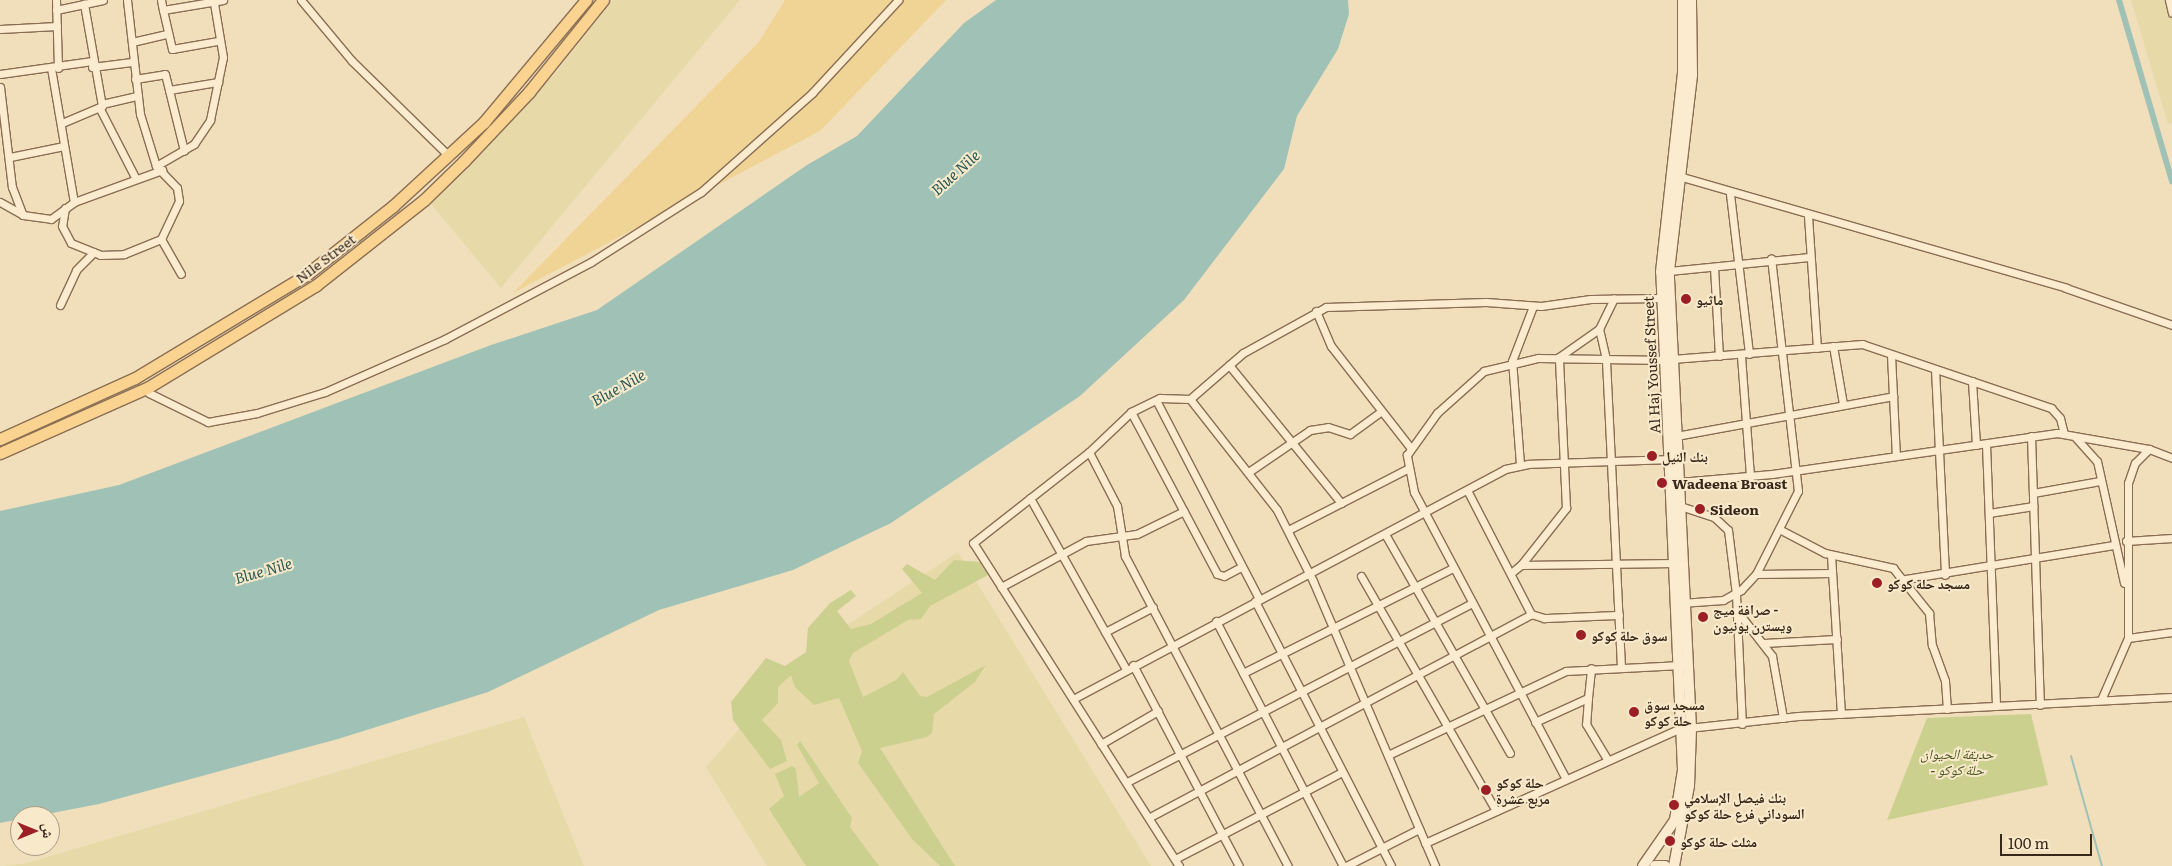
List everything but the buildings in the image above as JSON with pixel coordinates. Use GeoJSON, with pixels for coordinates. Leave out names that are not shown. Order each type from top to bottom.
{"type":"FeatureCollection","features":[{"type":"Feature","properties":{"kind":"main road","name":"Nile Street"},"geometry":{"type":"LineString","coordinates":[[0,439],[96,398],[184,352],[306,275],[393,206],[448,155],[522,80],[586,0]]}},
{"type":"Feature","properties":{"kind":"main road","name":"Nile Street"},"geometry":{"type":"LineString","coordinates":[[0,453],[147,388],[209,353],[315,286],[418,205],[529,92],[603,0]]}},
{"type":"Feature","properties":{"kind":"main road","name":"Al Haj Youssef Street"},"geometry":{"type":"LineString","coordinates":[[1683,0],[1684,57],[1664,226],[1661,298],[1679,482],[1687,729]]}},
{"type":"Feature","properties":{"kind":"main road","name":"Al Haj Youssef Street"},"geometry":{"type":"LineString","coordinates":[[1687,729],[1682,665],[1682,603],[1676,563],[1669,459],[1668,359],[1669,271],[1692,74],[1691,0]]}},
{"type":"Feature","properties":{"kind":"main road"},"geometry":{"type":"LineString","coordinates":[[407,194],[418,205]]}},
{"type":"Feature","properties":{"kind":"main road"},"geometry":{"type":"LineString","coordinates":[[393,206],[401,217]]}},
{"type":"Feature","properties":{"kind":"main road"},"geometry":{"type":"LineString","coordinates":[[204,340],[209,353]]}},
{"type":"Feature","properties":{"kind":"main road"},"geometry":{"type":"LineString","coordinates":[[184,352],[189,364]]}},
{"type":"Feature","properties":{"kind":"main road"},"geometry":{"type":"LineString","coordinates":[[1643,866],[1678,810],[1687,729]]}},
{"type":"Feature","properties":{"kind":"main road"},"geometry":{"type":"LineString","coordinates":[[1674,866],[1689,786],[1687,729]]}},
{"type":"Feature","properties":{"kind":"main road"},"geometry":{"type":"LineString","coordinates":[[1655,866],[1666,866]]}},
{"type":"Feature","properties":{"kind":"street"},"geometry":{"type":"LineString","coordinates":[[56,0],[57,26],[54,68],[64,146],[74,202]]}},
{"type":"Feature","properties":{"kind":"street"},"geometry":{"type":"LineString","coordinates":[[56,10],[103,0]]}},
{"type":"Feature","properties":{"kind":"street"},"geometry":{"type":"LineString","coordinates":[[65,208],[62,226],[71,243],[94,252],[124,254],[161,239],[179,201],[177,188],[159,168],[138,96],[132,62],[132,42],[127,0]]}},
{"type":"Feature","properties":{"kind":"street"},"geometry":{"type":"LineString","coordinates":[[161,0],[168,34],[174,49],[218,41]]}},
{"type":"Feature","properties":{"kind":"street"},"geometry":{"type":"LineString","coordinates":[[163,10],[223,0]]}},
{"type":"Feature","properties":{"kind":"street"},"geometry":{"type":"LineString","coordinates":[[301,0],[356,66],[448,155]]}},
{"type":"Feature","properties":{"kind":"street"},"geometry":{"type":"LineString","coordinates":[[147,388],[149,393],[208,422],[257,413],[325,392],[445,339],[591,262],[701,192],[812,93],[898,0]]}},
{"type":"Feature","properties":{"kind":"street"},"geometry":{"type":"LineString","coordinates":[[2169,0],[2172,13]]}},
{"type":"Feature","properties":{"kind":"street"},"geometry":{"type":"LineString","coordinates":[[0,202],[23,215],[51,219],[74,202],[159,168],[184,151],[207,126],[218,82],[223,57],[218,41],[220,25],[214,3]]}},
{"type":"Feature","properties":{"kind":"street"},"geometry":{"type":"LineString","coordinates":[[84,4],[92,64],[101,107],[135,177]]}},
{"type":"Feature","properties":{"kind":"street"},"geometry":{"type":"LineString","coordinates":[[0,29],[57,26]]}},
{"type":"Feature","properties":{"kind":"street"},"geometry":{"type":"LineString","coordinates":[[132,42],[168,34]]}},
{"type":"Feature","properties":{"kind":"street"},"geometry":{"type":"LineString","coordinates":[[0,74],[92,64],[132,62]]}},
{"type":"Feature","properties":{"kind":"street"},"geometry":{"type":"LineString","coordinates":[[135,79],[165,74],[184,151]]}},
{"type":"Feature","properties":{"kind":"street"},"geometry":{"type":"LineString","coordinates":[[169,90],[218,82]]}},
{"type":"Feature","properties":{"kind":"street"},"geometry":{"type":"LineString","coordinates":[[0,87],[3,140],[10,157],[12,187],[23,215]]}},
{"type":"Feature","properties":{"kind":"street"},"geometry":{"type":"LineString","coordinates":[[62,123],[101,107],[138,96]]}},
{"type":"Feature","properties":{"kind":"street"},"geometry":{"type":"LineString","coordinates":[[10,157],[64,146]]}},
{"type":"Feature","properties":{"kind":"street"},"geometry":{"type":"LineString","coordinates":[[1679,176],[1730,194],[2066,288],[2172,325]]}},
{"type":"Feature","properties":{"kind":"street"},"geometry":{"type":"LineString","coordinates":[[1730,194],[1750,354]]}},
{"type":"Feature","properties":{"kind":"street"},"geometry":{"type":"LineString","coordinates":[[1808,216],[1809,257],[1817,348]]}},
{"type":"Feature","properties":{"kind":"street"},"geometry":{"type":"LineString","coordinates":[[161,239],[181,274]]}},
{"type":"Feature","properties":{"kind":"street"},"geometry":{"type":"LineString","coordinates":[[60,305],[76,270],[94,252]]}},
{"type":"Feature","properties":{"kind":"street"},"geometry":{"type":"LineString","coordinates":[[1669,271],[1714,267],[1739,262],[1809,257]]}},
{"type":"Feature","properties":{"kind":"street"},"geometry":{"type":"LineString","coordinates":[[1682,603],[1723,600],[1736,594],[1756,574],[1798,491],[1771,259]]}},
{"type":"Feature","properties":{"kind":"street"},"geometry":{"type":"LineString","coordinates":[[1714,267],[1719,356]]}},
{"type":"Feature","properties":{"kind":"street"},"geometry":{"type":"LineString","coordinates":[[1558,357],[1599,329],[1614,298]]}},
{"type":"Feature","properties":{"kind":"street"},"geometry":{"type":"LineString","coordinates":[[1179,866],[1128,782],[1101,744],[973,543],[1089,452],[1130,412],[1156,400],[1190,400],[1229,365],[1278,330],[1316,311],[1342,304],[1533,306],[1614,298],[1661,298]]}},
{"type":"Feature","properties":{"kind":"street"},"geometry":{"type":"LineString","coordinates":[[1520,464],[1512,361],[1533,306]]}},
{"type":"Feature","properties":{"kind":"street"},"geometry":{"type":"LineString","coordinates":[[1316,311],[1331,346],[1358,375],[1380,412],[1410,447]]}},
{"type":"Feature","properties":{"kind":"street"},"geometry":{"type":"LineString","coordinates":[[1599,329],[1606,359],[1621,667]]}},
{"type":"Feature","properties":{"kind":"street"},"geometry":{"type":"LineString","coordinates":[[1566,779],[1453,568],[1424,511],[1407,468],[1410,447],[1473,378],[1512,361],[1558,357],[1668,359],[1740,356],[1862,344],[2051,408],[2060,418],[2065,434],[2093,453],[2113,545],[2127,592]]}},
{"type":"Feature","properties":{"kind":"street"},"geometry":{"type":"LineString","coordinates":[[1833,346],[1843,404]]}},
{"type":"Feature","properties":{"kind":"street"},"geometry":{"type":"LineString","coordinates":[[1891,355],[1896,456]]}},
{"type":"Feature","properties":{"kind":"street"},"geometry":{"type":"LineString","coordinates":[[1740,356],[1748,422],[1750,476]]}},
{"type":"Feature","properties":{"kind":"street"},"geometry":{"type":"LineString","coordinates":[[1511,573],[1521,565],[1564,513],[1566,464],[1558,357]]}},
{"type":"Feature","properties":{"kind":"street"},"geometry":{"type":"LineString","coordinates":[[1229,365],[1294,440],[1341,503]]}},
{"type":"Feature","properties":{"kind":"street"},"geometry":{"type":"LineString","coordinates":[[1935,368],[1945,574]]}},
{"type":"Feature","properties":{"kind":"street"},"geometry":{"type":"LineString","coordinates":[[1972,381],[1976,445]]}},
{"type":"Feature","properties":{"kind":"street"},"geometry":{"type":"LineString","coordinates":[[1676,436],[1893,396]]}},
{"type":"Feature","properties":{"kind":"street"},"geometry":{"type":"LineString","coordinates":[[1156,400],[1282,654],[1391,866]]}},
{"type":"Feature","properties":{"kind":"street"},"geometry":{"type":"LineString","coordinates":[[1190,400],[1250,471],[1288,530],[1310,573],[1435,866]]}},
{"type":"Feature","properties":{"kind":"street"},"geometry":{"type":"LineString","coordinates":[[1130,412],[1217,574],[1224,576],[1241,568]]}},
{"type":"Feature","properties":{"kind":"street"},"geometry":{"type":"LineString","coordinates":[[1250,471],[1294,440],[1317,428],[1355,433],[1380,412]]}},
{"type":"Feature","properties":{"kind":"street"},"geometry":{"type":"LineString","coordinates":[[1679,482],[1796,471],[2031,436],[2065,434],[2149,449],[2172,458]]}},
{"type":"Feature","properties":{"kind":"street"},"geometry":{"type":"LineString","coordinates":[[2031,436],[2040,705]]}},
{"type":"Feature","properties":{"kind":"street"},"geometry":{"type":"LineString","coordinates":[[1986,444],[1996,706]]}},
{"type":"Feature","properties":{"kind":"street"},"geometry":{"type":"LineString","coordinates":[[2101,700],[2128,638],[2126,542],[2131,470],[2149,449]]}},
{"type":"Feature","properties":{"kind":"street"},"geometry":{"type":"LineString","coordinates":[[1089,452],[1118,506],[1120,537],[1125,556],[1173,644],[1288,866]]}},
{"type":"Feature","properties":{"kind":"street"},"geometry":{"type":"LineString","coordinates":[[1073,700],[1133,665],[1385,534],[1424,511],[1520,464],[1566,464],[1669,459]]}},
{"type":"Feature","properties":{"kind":"street"},"geometry":{"type":"LineString","coordinates":[[1288,530],[1407,468]]}},
{"type":"Feature","properties":{"kind":"street"},"geometry":{"type":"LineString","coordinates":[[2033,493],[2100,480]]}},
{"type":"Feature","properties":{"kind":"street"},"geometry":{"type":"LineString","coordinates":[[1467,490],[1531,614]]}},
{"type":"Feature","properties":{"kind":"street"},"geometry":{"type":"LineString","coordinates":[[1030,498],[1126,669]]}},
{"type":"Feature","properties":{"kind":"street"},"geometry":{"type":"LineString","coordinates":[[1680,506],[1726,525],[1736,594],[1742,724]]}},
{"type":"Feature","properties":{"kind":"street"},"geometry":{"type":"LineString","coordinates":[[1989,513],[2033,506]]}},
{"type":"Feature","properties":{"kind":"street"},"geometry":{"type":"LineString","coordinates":[[1001,588],[1086,541],[1120,537],[1184,511]]}},
{"type":"Feature","properties":{"kind":"street"},"geometry":{"type":"LineString","coordinates":[[1779,530],[1831,554],[1890,565],[1900,580],[1929,614],[1932,645],[1946,681],[1947,709]]}},
{"type":"Feature","properties":{"kind":"street"},"geometry":{"type":"LineString","coordinates":[[1385,534],[1458,657],[1510,752]]}},
{"type":"Feature","properties":{"kind":"street"},"geometry":{"type":"LineString","coordinates":[[2126,542],[2172,538]]}},
{"type":"Feature","properties":{"kind":"street"},"geometry":{"type":"LineString","coordinates":[[1900,580],[1990,569],[2113,545]]}},
{"type":"Feature","properties":{"kind":"street"},"geometry":{"type":"LineString","coordinates":[[1831,554],[1841,714]]}},
{"type":"Feature","properties":{"kind":"street"},"geometry":{"type":"LineString","coordinates":[[1521,565],[1676,563]]}},
{"type":"Feature","properties":{"kind":"street"},"geometry":{"type":"LineString","coordinates":[[1243,673],[1453,568]]}},
{"type":"Feature","properties":{"kind":"street"},"geometry":{"type":"LineString","coordinates":[[1756,574],[1832,573]]}},
{"type":"Feature","properties":{"kind":"street"},"geometry":{"type":"LineString","coordinates":[[1361,576],[1380,605],[1449,725],[1496,811]]}},
{"type":"Feature","properties":{"kind":"street"},"geometry":{"type":"LineString","coordinates":[[1128,782],[1262,709],[1301,691],[1472,603]]}},
{"type":"Feature","properties":{"kind":"street"},"geometry":{"type":"LineString","coordinates":[[1105,632],[1152,607]]}},
{"type":"Feature","properties":{"kind":"street"},"geometry":{"type":"LineString","coordinates":[[1737,610],[1763,643],[1778,673],[1783,718]]}},
{"type":"Feature","properties":{"kind":"street"},"geometry":{"type":"LineString","coordinates":[[1150,817],[1198,790],[1458,657],[1531,614],[1618,615]]}},
{"type":"Feature","properties":{"kind":"street"},"geometry":{"type":"LineString","coordinates":[[1216,621],[1345,866],[1419,830]]}},
{"type":"Feature","properties":{"kind":"street"},"geometry":{"type":"LineString","coordinates":[[2128,638],[2172,632]]}},
{"type":"Feature","properties":{"kind":"street"},"geometry":{"type":"LineString","coordinates":[[1763,643],[1837,639]]}},
{"type":"Feature","properties":{"kind":"street"},"geometry":{"type":"LineString","coordinates":[[1133,665],[1239,866]]}},
{"type":"Feature","properties":{"kind":"street"},"geometry":{"type":"LineString","coordinates":[[1388,755],[1566,672],[1592,668],[1682,665]]}},
{"type":"Feature","properties":{"kind":"street"},"geometry":{"type":"LineString","coordinates":[[1592,668],[1586,724],[1607,759]]}},
{"type":"Feature","properties":{"kind":"street"},"geometry":{"type":"LineString","coordinates":[[1425,843],[1607,759],[1687,729],[1783,718],[1841,714],[2172,697]]}},
{"type":"Feature","properties":{"kind":"street"},"geometry":{"type":"LineString","coordinates":[[1535,722],[1588,698]]}},
{"type":"Feature","properties":{"kind":"street"},"geometry":{"type":"LineString","coordinates":[[1101,744],[1158,711]]}},
{"type":"Feature","properties":{"kind":"street"},"geometry":{"type":"LineString","coordinates":[[1175,859],[1342,772]]}},
{"type":"Feature","properties":{"kind":"shaded area"},"geometry":{"type":"Polygon","coordinates":[[[613,0],[740,0],[501,288],[431,204],[553,76],[613,0]]]}},
{"type":"Feature","properties":{"kind":"shaded area"},"geometry":{"type":"Polygon","coordinates":[[[2131,0],[2172,0],[2172,123],[2168,124],[2131,0]]]}},
{"type":"Feature","properties":{"kind":"shaded area"},"geometry":{"type":"Polygon","coordinates":[[[958,552],[1151,866],[767,866],[706,767],[806,652],[958,552]]]}},
{"type":"Feature","properties":{"kind":"shaded area"},"geometry":{"type":"Polygon","coordinates":[[[524,717],[584,866],[4,866],[27,863],[51,856],[60,856],[60,853],[524,717]]]}},
{"type":"Feature","properties":{"kind":"green space"},"geometry":{"type":"Polygon","coordinates":[[[954,560],[980,562],[988,575],[930,606],[921,619],[908,620],[853,653],[849,661],[863,697],[896,680],[903,672],[920,696],[927,697],[986,665],[975,682],[934,714],[932,733],[927,737],[880,748],[955,866],[940,866],[912,839],[858,763],[862,751],[839,698],[814,705],[795,687],[791,675],[778,687],[778,703],[762,720],[781,740],[787,761],[770,769],[733,720],[731,702],[766,658],[785,666],[806,652],[808,628],[830,603],[851,590],[856,596],[837,611],[851,629],[871,624],[922,593],[902,569],[907,564],[935,580],[954,560]]]}},
{"type":"Feature","properties":{"kind":"green space","name":"حديقة الحيوان - حلة كوكو"},"geometry":{"type":"Polygon","coordinates":[[[2031,714],[2048,785],[1887,820],[1927,718],[2031,714]]]}},
{"type":"Feature","properties":{"kind":"green space"},"geometry":{"type":"Polygon","coordinates":[[[800,741],[852,818],[850,827],[879,866],[806,866],[769,809],[784,796],[775,774],[792,766],[796,769],[799,797],[819,783],[797,745],[800,741]]]}},
{"type":"Feature","properties":{"kind":"sand"},"geometry":{"type":"Polygon","coordinates":[[[785,0],[946,0],[820,131],[513,293],[758,43],[785,0]]]}},
{"type":"Feature","properties":{"kind":"water","name":"Blue Nile"},"geometry":{"type":"Polygon","coordinates":[[[996,0],[1348,0],[1349,14],[1338,49],[1297,116],[1284,169],[1184,300],[1080,396],[891,523],[793,570],[659,610],[488,692],[338,739],[99,804],[60,811],[60,806],[10,806],[10,821],[0,823],[0,511],[119,485],[491,345],[597,310],[807,165],[857,136],[964,23],[996,0]]]}},
{"type":"Feature","properties":{"kind":"waterway"},"geometry":{"type":"LineString","coordinates":[[2119,0],[2172,181]]}},
{"type":"Feature","properties":{"kind":"waterway"},"geometry":{"type":"LineString","coordinates":[[1019,622],[1041,656]]}},
{"type":"Feature","properties":{"kind":"waterway"},"geometry":{"type":"LineString","coordinates":[[2071,756],[2102,866]]}},
{"type":"Feature","properties":{"kind":"place","name":"ماثيو"},"geometry":{"type":"Point","coordinates":[1686,299]}},
{"type":"Feature","properties":{"kind":"place","name":"بنك النيل"},"geometry":{"type":"Point","coordinates":[1652,456]}},
{"type":"Feature","properties":{"kind":"place","name":"Wadeena Broast"},"geometry":{"type":"Point","coordinates":[1662,483]}},
{"type":"Feature","properties":{"kind":"place","name":"Sideon"},"geometry":{"type":"Point","coordinates":[1700,509]}},
{"type":"Feature","properties":{"kind":"place","name":"مسجد حلة كوكو"},"geometry":{"type":"Point","coordinates":[1877,583]}},
{"type":"Feature","properties":{"kind":"place","name":"صرافة ميج - ويسترن يونيون"},"geometry":{"type":"Point","coordinates":[1703,617]}},
{"type":"Feature","properties":{"kind":"place","name":"سوق حلة كوكو"},"geometry":{"type":"Point","coordinates":[1581,635]}},
{"type":"Feature","properties":{"kind":"place","name":"مسجد سوق حلة كوكو"},"geometry":{"type":"Point","coordinates":[1634,712]}},
{"type":"Feature","properties":{"kind":"place","name":"حلة كوكو مربع عشرة"},"geometry":{"type":"Point","coordinates":[1486,790]}},
{"type":"Feature","properties":{"kind":"place","name":"بنك فيصل الإسلامي السوداني فرع حلة كوكو"},"geometry":{"type":"Point","coordinates":[1674,805]}},
{"type":"Feature","properties":{"kind":"place","name":"مثلث حلة كوكو"},"geometry":{"type":"Point","coordinates":[1670,841]}}]}
